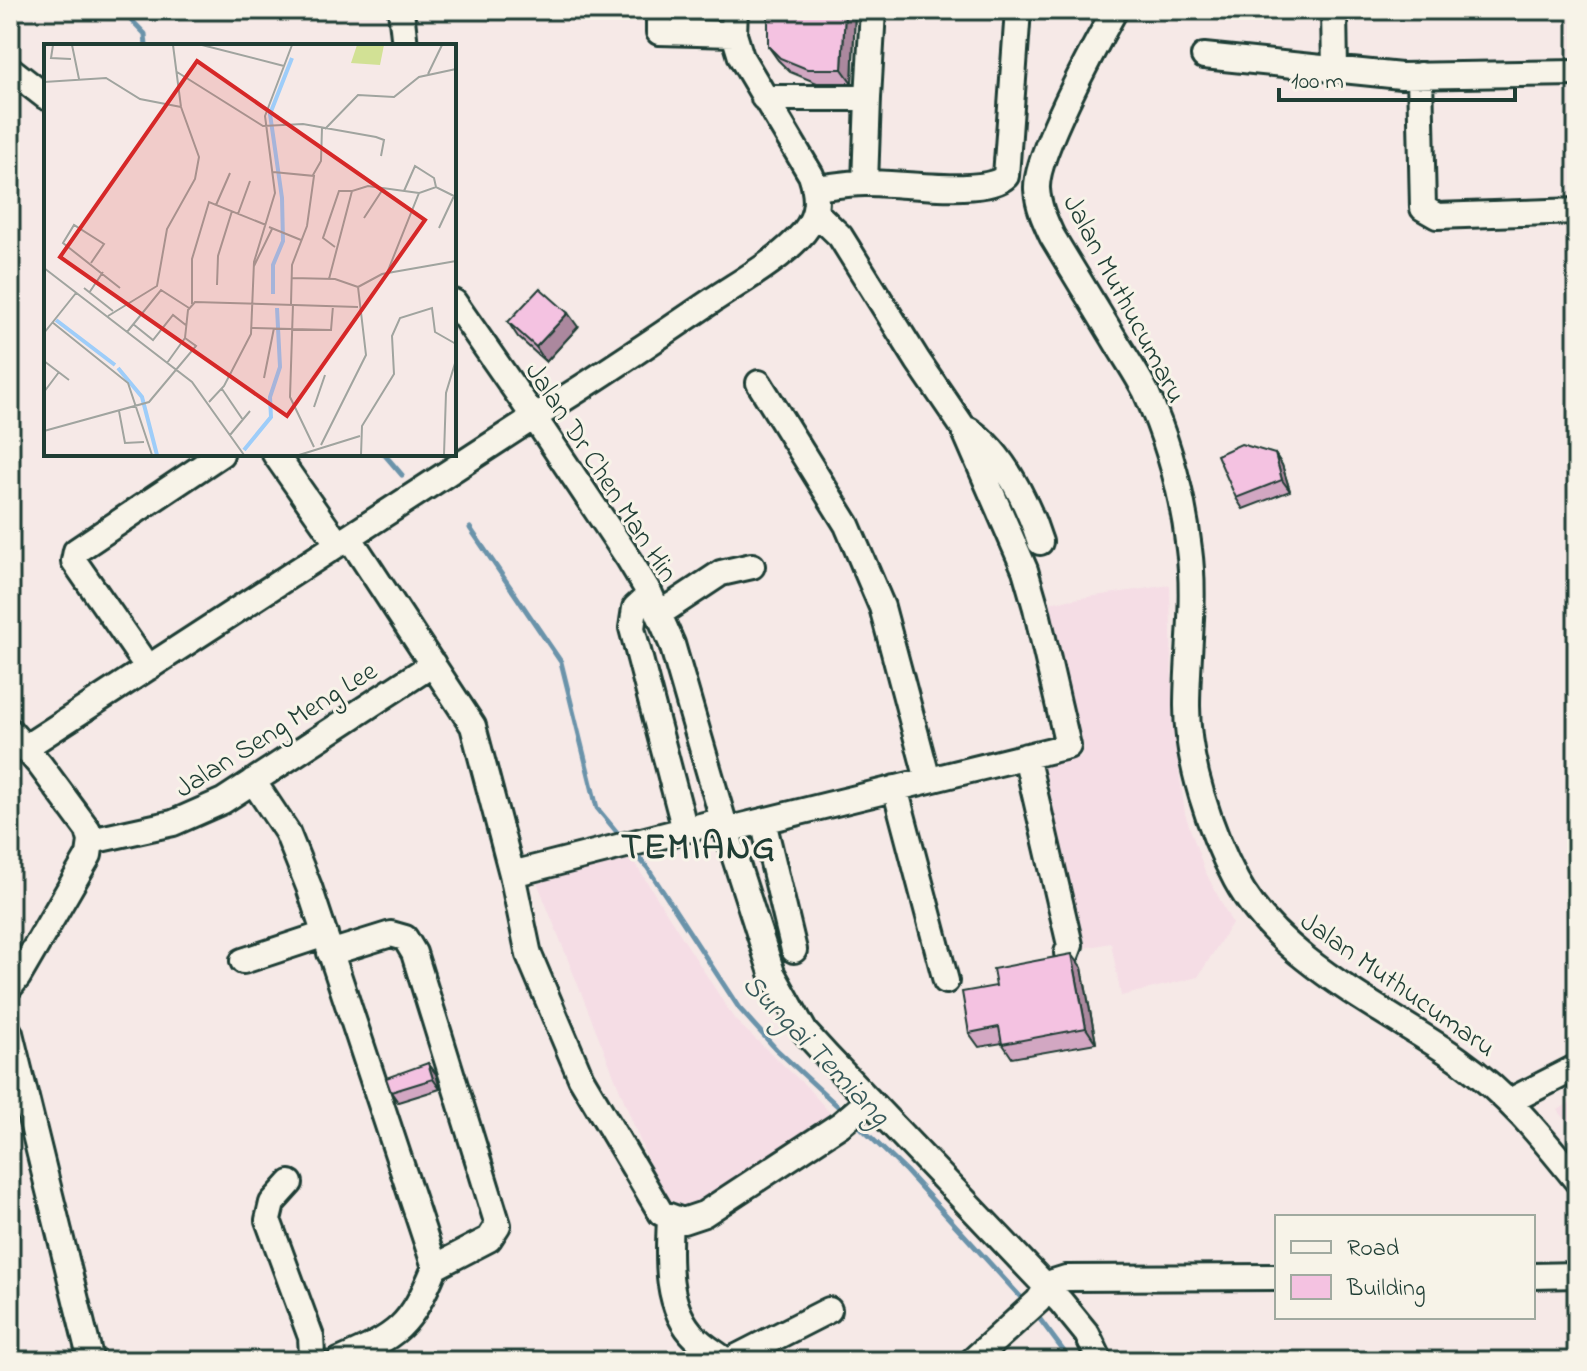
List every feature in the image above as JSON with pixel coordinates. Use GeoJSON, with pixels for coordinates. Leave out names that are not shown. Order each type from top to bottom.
{"type":"FeatureCollection","features":[{"type":"Feature","properties":{"kind":"street"},"geometry":{"type":"LineString","coordinates":[[401,10],[405,44]]}},
{"type":"Feature","properties":{"kind":"street"},"geometry":{"type":"LineString","coordinates":[[10,987],[89,855],[91,841],[88,830],[18,739],[148,668],[581,389],[762,267],[805,231],[815,212],[817,194],[811,175],[741,57],[734,22],[659,32],[659,10]]}},
{"type":"Feature","properties":{"kind":"street"},"geometry":{"type":"LineString","coordinates":[[865,183],[873,10]]}},
{"type":"Feature","properties":{"kind":"street"},"geometry":{"type":"LineString","coordinates":[[815,188],[865,183],[989,186],[1000,182],[1006,176],[1018,10]]}},
{"type":"Feature","properties":{"kind":"street","name":"Jalan Muthucumaru"},"geometry":{"type":"LineString","coordinates":[[1115,10],[1043,156],[1037,187],[1041,212],[1052,236],[1144,389],[1164,436],[1178,482],[1190,551],[1187,710],[1193,759],[1206,809],[1236,880],[1265,923],[1302,957],[1460,1061],[1510,1101],[1538,1130],[1577,1181]]}},
{"type":"Feature","properties":{"kind":"street"},"geometry":{"type":"LineString","coordinates":[[1334,10],[1335,70]]}},
{"type":"Feature","properties":{"kind":"street"},"geometry":{"type":"LineString","coordinates":[[1204,56],[1335,70],[1420,75],[1577,73]]}},
{"type":"Feature","properties":{"kind":"street"},"geometry":{"type":"LineString","coordinates":[[10,69],[44,95]]}},
{"type":"Feature","properties":{"kind":"street"},"geometry":{"type":"LineString","coordinates":[[1420,75],[1423,208],[1437,216],[1577,211]]}},
{"type":"Feature","properties":{"kind":"street"},"geometry":{"type":"LineString","coordinates":[[764,98],[868,98]]}},
{"type":"Feature","properties":{"kind":"street"},"geometry":{"type":"LineString","coordinates":[[512,874],[685,830],[763,821],[1068,746],[1025,570],[963,427],[840,236],[815,212]]}},
{"type":"Feature","properties":{"kind":"street","name":"Jalan Dr Chen Man Hin"},"geometry":{"type":"LineString","coordinates":[[456,305],[563,460],[654,604],[672,644],[772,973],[790,1009],[856,1111],[1035,1302],[1087,1334],[1100,1361]]}},
{"type":"Feature","properties":{"kind":"street"},"geometry":{"type":"LineString","coordinates":[[508,380],[538,396],[581,389]]}},
{"type":"Feature","properties":{"kind":"street"},"geometry":{"type":"LineString","coordinates":[[759,383],[847,525],[882,607],[928,780]]}},
{"type":"Feature","properties":{"kind":"street"},"geometry":{"type":"LineString","coordinates":[[563,460],[562,422],[581,389]]}},
{"type":"Feature","properties":{"kind":"street"},"geometry":{"type":"LineString","coordinates":[[963,427],[979,437],[997,458],[1030,511],[1040,542]]}},
{"type":"Feature","properties":{"kind":"street"},"geometry":{"type":"LineString","coordinates":[[148,668],[74,561],[76,551],[218,456]]}},
{"type":"Feature","properties":{"kind":"street"},"geometry":{"type":"LineString","coordinates":[[277,456],[344,541],[433,664],[473,726],[512,874],[529,955],[581,1078],[661,1213],[670,1219],[683,1221],[704,1214],[856,1111]]}},
{"type":"Feature","properties":{"kind":"street"},"geometry":{"type":"LineString","coordinates":[[685,830],[632,628],[635,608],[654,604],[721,573],[752,566]]}},
{"type":"Feature","properties":{"kind":"street","name":"Jalan Seng Meng Lee"},"geometry":{"type":"LineString","coordinates":[[91,841],[186,819],[223,801],[433,664]]}},
{"type":"Feature","properties":{"kind":"street"},"geometry":{"type":"LineString","coordinates":[[1026,756],[1070,945],[1067,953]]}},
{"type":"Feature","properties":{"kind":"street"},"geometry":{"type":"LineString","coordinates":[[253,781],[287,832],[435,1267]]}},
{"type":"Feature","properties":{"kind":"street"},"geometry":{"type":"LineString","coordinates":[[895,788],[946,981]]}},
{"type":"Feature","properties":{"kind":"street"},"geometry":{"type":"LineString","coordinates":[[763,821],[794,950]]}},
{"type":"Feature","properties":{"kind":"street"},"geometry":{"type":"LineString","coordinates":[[243,961],[391,934],[405,938],[414,953],[498,1225],[489,1239],[435,1267],[407,1323],[377,1344],[339,1361]]}},
{"type":"Feature","properties":{"kind":"street"},"geometry":{"type":"LineString","coordinates":[[10,1033],[91,1361]]}},
{"type":"Feature","properties":{"kind":"street"},"geometry":{"type":"LineString","coordinates":[[1510,1101],[1577,1067]]}},
{"type":"Feature","properties":{"kind":"street"},"geometry":{"type":"LineString","coordinates":[[290,1183],[272,1203],[268,1220],[311,1337],[312,1355],[308,1361]]}},
{"type":"Feature","properties":{"kind":"street"},"geometry":{"type":"LineString","coordinates":[[670,1219],[670,1284],[678,1309],[693,1336],[727,1361],[829,1310]]}},
{"type":"Feature","properties":{"kind":"street"},"geometry":{"type":"LineString","coordinates":[[1535,1276],[1577,1275]]}},
{"type":"Feature","properties":{"kind":"street"},"geometry":{"type":"LineString","coordinates":[[972,1361],[1035,1302],[1066,1278],[1275,1277]]}},
{"type":"Feature","properties":{"kind":"shaded area"},"geometry":{"type":"Polygon","coordinates":[[[1170,585],[1173,725],[1185,814],[1205,871],[1232,923],[1198,977],[1121,996],[1111,943],[1079,949],[1039,768],[1082,756],[1047,603],[1170,585]]]}},
{"type":"Feature","properties":{"kind":"shaded area"},"geometry":{"type":"Polygon","coordinates":[[[631,857],[735,1020],[806,1086],[831,1114],[694,1203],[675,1209],[662,1196],[537,882],[631,857]]]}},
{"type":"Feature","properties":{"kind":"shaded area"},"geometry":{"type":"Polygon","coordinates":[[[1577,1098],[1577,1136],[1558,1110],[1577,1098]]]}},
{"type":"Feature","properties":{"kind":"building"},"geometry":{"type":"Polygon","coordinates":[[[768,10],[845,10],[842,69],[807,69],[780,58],[768,46],[768,10]]]}},
{"type":"Feature","properties":{"kind":"building"},"geometry":{"type":"Polygon","coordinates":[[[540,288],[568,313],[536,347],[508,322],[540,288]]]}},
{"type":"Feature","properties":{"kind":"building"},"geometry":{"type":"Polygon","coordinates":[[[1241,444],[1275,454],[1282,480],[1236,498],[1217,455],[1241,444]]]}},
{"type":"Feature","properties":{"kind":"building"},"geometry":{"type":"Polygon","coordinates":[[[1072,954],[1086,1028],[1002,1044],[999,1027],[969,1033],[962,992],[996,986],[993,969],[1072,954]]]}},
{"type":"Feature","properties":{"kind":"building"},"geometry":{"type":"Polygon","coordinates":[[[428,1063],[433,1079],[391,1092],[386,1078],[428,1063]]]}},
{"type":"Feature","properties":{"kind":"waterway","name":"Sungai Temiang"},"geometry":{"type":"LineString","coordinates":[[122,10],[145,34],[146,44]]}},
{"type":"Feature","properties":{"kind":"waterway","name":"Sungai Temiang"},"geometry":{"type":"LineString","coordinates":[[386,456],[402,475]]}},
{"type":"Feature","properties":{"kind":"waterway","name":"Sungai Temiang"},"geometry":{"type":"LineString","coordinates":[[470,528],[561,662],[597,808],[621,837]]}},
{"type":"Feature","properties":{"kind":"waterway","name":"Sungai Temiang"},"geometry":{"type":"LineString","coordinates":[[633,851],[647,867],[739,1008],[776,1049],[844,1112]]}},
{"type":"Feature","properties":{"kind":"waterway","name":"Sungai Temiang"},"geometry":{"type":"LineString","coordinates":[[855,1122],[906,1171],[1026,1303]]}},
{"type":"Feature","properties":{"kind":"waterway","name":"Sungai Temiang"},"geometry":{"type":"LineString","coordinates":[[1036,1314],[1071,1361]]}},
{"type":"Feature","properties":{"kind":"district","name":"TEMIANG"},"geometry":{"type":"Point","coordinates":[699,845]}}]}
